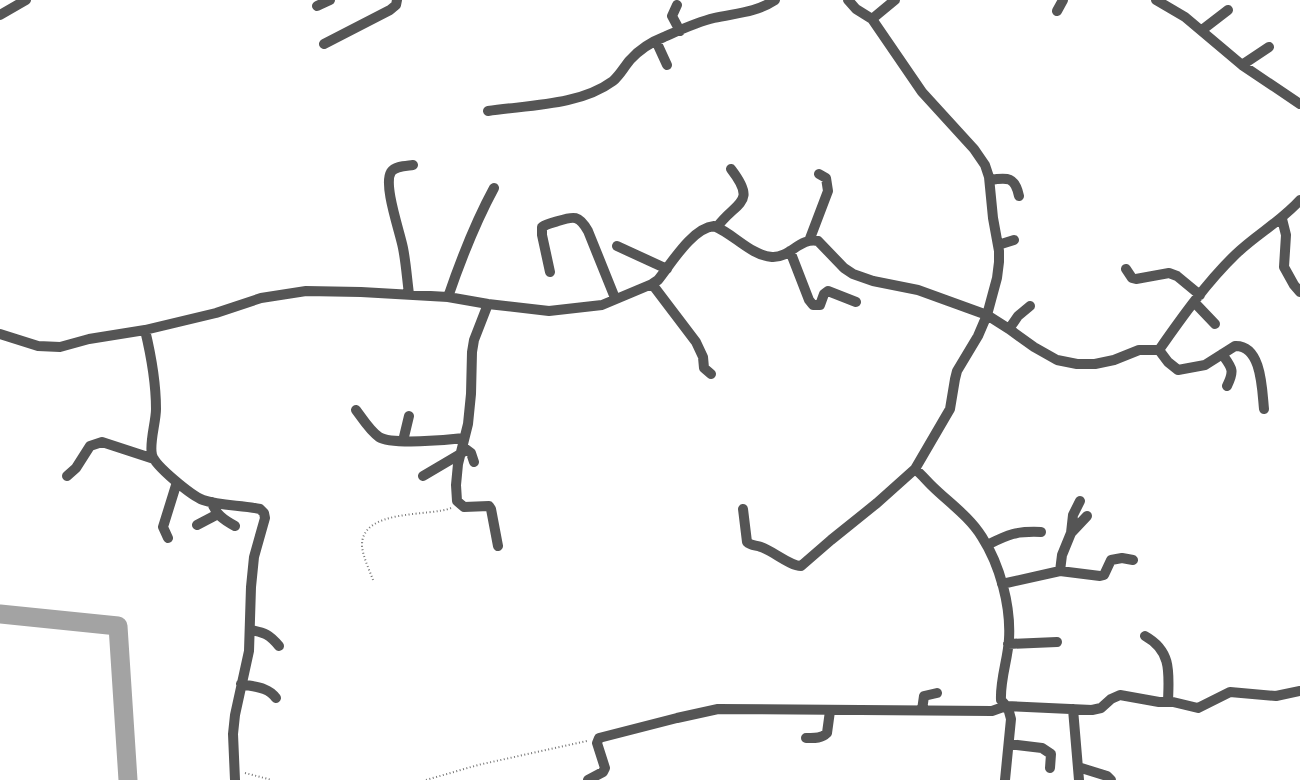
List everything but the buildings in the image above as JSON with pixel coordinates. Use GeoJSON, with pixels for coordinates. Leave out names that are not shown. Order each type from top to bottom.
{"type":"FeatureCollection","features":[{"type":"Feature","properties":{"kind":"street"},"geometry":{"type":"LineString","coordinates":[[0,15],[26,0]]}},
{"type":"Feature","properties":{"kind":"street"},"geometry":{"type":"LineString","coordinates":[[317,6],[330,0]]}},
{"type":"Feature","properties":{"kind":"street"},"geometry":{"type":"LineString","coordinates":[[324,44],[390,10],[396,5],[397,0]]}},
{"type":"Feature","properties":{"kind":"street"},"geometry":{"type":"LineString","coordinates":[[488,111],[568,99],[595,90],[614,80],[629,60],[656,41],[712,18],[757,10],[775,0]]}},
{"type":"Feature","properties":{"kind":"street"},"geometry":{"type":"LineString","coordinates":[[743,509],[747,542],[750,545],[760,547],[797,566],[801,566],[916,468],[948,414],[952,402],[954,379],[978,336],[987,315],[997,278],[999,262],[998,245],[993,218],[990,180],[985,165],[974,149],[922,92],[872,19],[856,9],[848,0]]}},
{"type":"Feature","properties":{"kind":"street"},"geometry":{"type":"LineString","coordinates":[[872,19],[895,0]]}},
{"type":"Feature","properties":{"kind":"street"},"geometry":{"type":"LineString","coordinates":[[1057,11],[1063,0]]}},
{"type":"Feature","properties":{"kind":"street"},"geometry":{"type":"LineString","coordinates":[[1156,0],[1179,13],[1202,30],[1242,65],[1300,104]]}},
{"type":"Feature","properties":{"kind":"street"},"geometry":{"type":"LineString","coordinates":[[677,5],[672,16],[680,31]]}},
{"type":"Feature","properties":{"kind":"street"},"geometry":{"type":"LineString","coordinates":[[1202,30],[1228,10]]}},
{"type":"Feature","properties":{"kind":"street"},"geometry":{"type":"LineString","coordinates":[[656,41],[668,66]]}},
{"type":"Feature","properties":{"kind":"street"},"geometry":{"type":"LineString","coordinates":[[1242,65],[1270,47]]}},
{"type":"Feature","properties":{"kind":"street"},"geometry":{"type":"LineString","coordinates":[[409,294],[403,249],[393,211],[389,181],[390,174],[394,169],[413,165]]}},
{"type":"Feature","properties":{"kind":"street"},"geometry":{"type":"LineString","coordinates":[[717,227],[727,214],[738,208],[744,195],[744,189],[731,169]]}},
{"type":"Feature","properties":{"kind":"street"},"geometry":{"type":"LineString","coordinates":[[809,241],[828,191],[826,178],[819,174]]}},
{"type":"Feature","properties":{"kind":"street"},"geometry":{"type":"LineString","coordinates":[[990,180],[1005,178],[1011,180],[1016,184],[1019,196]]}},
{"type":"Feature","properties":{"kind":"street"},"geometry":{"type":"LineString","coordinates":[[448,297],[462,255],[494,188]]}},
{"type":"Feature","properties":{"kind":"street"},"geometry":{"type":"LineString","coordinates":[[1159,350],[1217,274],[1244,247],[1282,219],[1300,200]]}},
{"type":"Feature","properties":{"kind":"street"},"geometry":{"type":"LineString","coordinates":[[550,272],[542,227],[569,217],[579,219],[588,231],[616,298]]}},
{"type":"Feature","properties":{"kind":"street"},"geometry":{"type":"LineString","coordinates":[[1282,219],[1286,235],[1284,267],[1300,292]]}},
{"type":"Feature","properties":{"kind":"street"},"geometry":{"type":"LineString","coordinates":[[0,334],[38,346],[60,347],[89,339],[145,330],[216,313],[261,298],[306,291],[448,297],[549,311],[596,306],[652,284],[697,233],[708,227],[717,227],[764,255],[784,255],[799,244],[816,241],[844,268],[863,278],[918,290],[987,315],[1051,357],[1070,363],[1096,364],[1114,360],[1140,350],[1159,350]]}},
{"type":"Feature","properties":{"kind":"street"},"geometry":{"type":"LineString","coordinates":[[998,245],[1014,240]]}},
{"type":"Feature","properties":{"kind":"street"},"geometry":{"type":"LineString","coordinates":[[617,246],[667,269]]}},
{"type":"Feature","properties":{"kind":"street"},"geometry":{"type":"LineString","coordinates":[[790,251],[810,303],[820,305],[824,294],[828,291],[856,302]]}},
{"type":"Feature","properties":{"kind":"street"},"geometry":{"type":"LineString","coordinates":[[1126,269],[1132,278],[1136,280],[1172,274],[1177,276],[1197,298],[1215,324]]}},
{"type":"Feature","properties":{"kind":"street"},"geometry":{"type":"LineString","coordinates":[[652,284],[696,342],[703,358],[704,368],[711,374]]}},
{"type":"Feature","properties":{"kind":"street"},"geometry":{"type":"LineString","coordinates":[[488,304],[474,340],[472,352],[468,424],[458,464],[456,501],[464,507],[489,506],[498,546]]}},
{"type":"Feature","properties":{"kind":"street"},"geometry":{"type":"LineString","coordinates":[[1009,329],[1018,316],[1030,306]]}},
{"type":"Feature","properties":{"kind":"street"},"geometry":{"type":"LineString","coordinates":[[145,330],[156,391],[152,449],[154,459]]}},
{"type":"Feature","properties":{"kind":"street"},"geometry":{"type":"LineString","coordinates":[[1159,350],[1168,362],[1178,370],[1205,364],[1235,346],[1240,346],[1247,350],[1256,361],[1260,373],[1264,409]]}},
{"type":"Feature","properties":{"kind":"street"},"geometry":{"type":"LineString","coordinates":[[1222,354],[1232,370],[1232,377],[1227,386]]}},
{"type":"Feature","properties":{"kind":"street"},"geometry":{"type":"LineString","coordinates":[[356,410],[379,437],[387,440],[463,446],[471,453],[474,462]]}},
{"type":"Feature","properties":{"kind":"street"},"geometry":{"type":"LineString","coordinates":[[403,441],[409,416]]}},
{"type":"Feature","properties":{"kind":"street"},"geometry":{"type":"LineString","coordinates":[[67,476],[76,468],[90,446],[102,442],[154,459],[177,482],[192,494],[204,500],[243,505],[260,509],[264,512],[265,518],[254,557],[250,586],[251,630],[249,651],[237,701],[233,734],[235,775]]}},
{"type":"Feature","properties":{"kind":"street"},"geometry":{"type":"LineString","coordinates":[[423,476],[463,446]]}},
{"type":"Feature","properties":{"kind":"street"},"geometry":{"type":"LineString","coordinates":[[916,468],[931,485],[974,525],[987,545],[1002,584],[1008,609],[1008,644],[1001,700],[1011,714],[1005,780]]}},
{"type":"Feature","properties":{"kind":"street"},"geometry":{"type":"LineString","coordinates":[[168,538],[164,526],[177,482]]}},
{"type":"Feature","properties":{"kind":"street"},"geometry":{"type":"LineString","coordinates":[[1060,571],[1062,555],[1071,533],[1073,515],[1080,501]]}},
{"type":"Feature","properties":{"kind":"street"},"geometry":{"type":"LineString","coordinates":[[212,502],[218,514],[235,526]]}},
{"type":"Feature","properties":{"kind":"street"},"geometry":{"type":"LineString","coordinates":[[197,525],[218,514]]}},
{"type":"Feature","properties":{"kind":"street"},"geometry":{"type":"LineString","coordinates":[[1071,533],[1087,516]]}},
{"type":"Feature","properties":{"kind":"street"},"geometry":{"type":"LineString","coordinates":[[987,545],[1020,531],[1041,532]]}},
{"type":"Feature","properties":{"kind":"street"},"geometry":{"type":"LineString","coordinates":[[1002,584],[1060,571],[1100,576],[1104,575],[1111,560],[1122,558],[1133,560]]}},
{"type":"Feature","properties":{"kind":"street"},"geometry":{"type":"LineString","coordinates":[[251,630],[266,634],[279,646]]}},
{"type":"Feature","properties":{"kind":"street"},"geometry":{"type":"LineString","coordinates":[[1145,636],[1160,646],[1163,651],[1169,681],[1168,701]]}},
{"type":"Feature","properties":{"kind":"street"},"geometry":{"type":"LineString","coordinates":[[1008,644],[1057,642]]}},
{"type":"Feature","properties":{"kind":"street"},"geometry":{"type":"LineString","coordinates":[[242,684],[264,688],[272,692],[276,698]]}},
{"type":"Feature","properties":{"kind":"street"},"geometry":{"type":"LineString","coordinates":[[588,780],[603,772],[605,768],[597,743],[599,738],[718,709],[992,711],[1006,706],[1092,710],[1101,708],[1110,699],[1120,695],[1159,702],[1168,701],[1198,708],[1230,692],[1276,696],[1300,690]]}},
{"type":"Feature","properties":{"kind":"street"},"geometry":{"type":"LineString","coordinates":[[922,710],[924,696],[937,692]]}},
{"type":"Feature","properties":{"kind":"street"},"geometry":{"type":"LineString","coordinates":[[1073,709],[1078,780]]}},
{"type":"Feature","properties":{"kind":"street"},"geometry":{"type":"LineString","coordinates":[[806,738],[822,737],[827,733],[830,710]]}},
{"type":"Feature","properties":{"kind":"street"},"geometry":{"type":"LineString","coordinates":[[1009,744],[1042,748],[1051,754],[1050,768]]}},
{"type":"Feature","properties":{"kind":"street"},"geometry":{"type":"LineString","coordinates":[[1078,767],[1107,776],[1110,780]]}},
{"type":"Feature","properties":{"kind":"path"},"geometry":{"type":"LineString","coordinates":[[373,580],[362,547],[365,534],[373,526],[396,516],[448,510],[452,508],[456,501]]}},
{"type":"Feature","properties":{"kind":"path"},"geometry":{"type":"LineString","coordinates":[[426,780],[493,761],[599,738]]}},
{"type":"Feature","properties":{"kind":"path"},"geometry":{"type":"LineString","coordinates":[[235,775],[272,780]]}},
{"type":"Feature","properties":{"kind":"waterway"},"geometry":{"type":"LineString","coordinates":[[0,614],[118,626],[128,780]]}}]}
